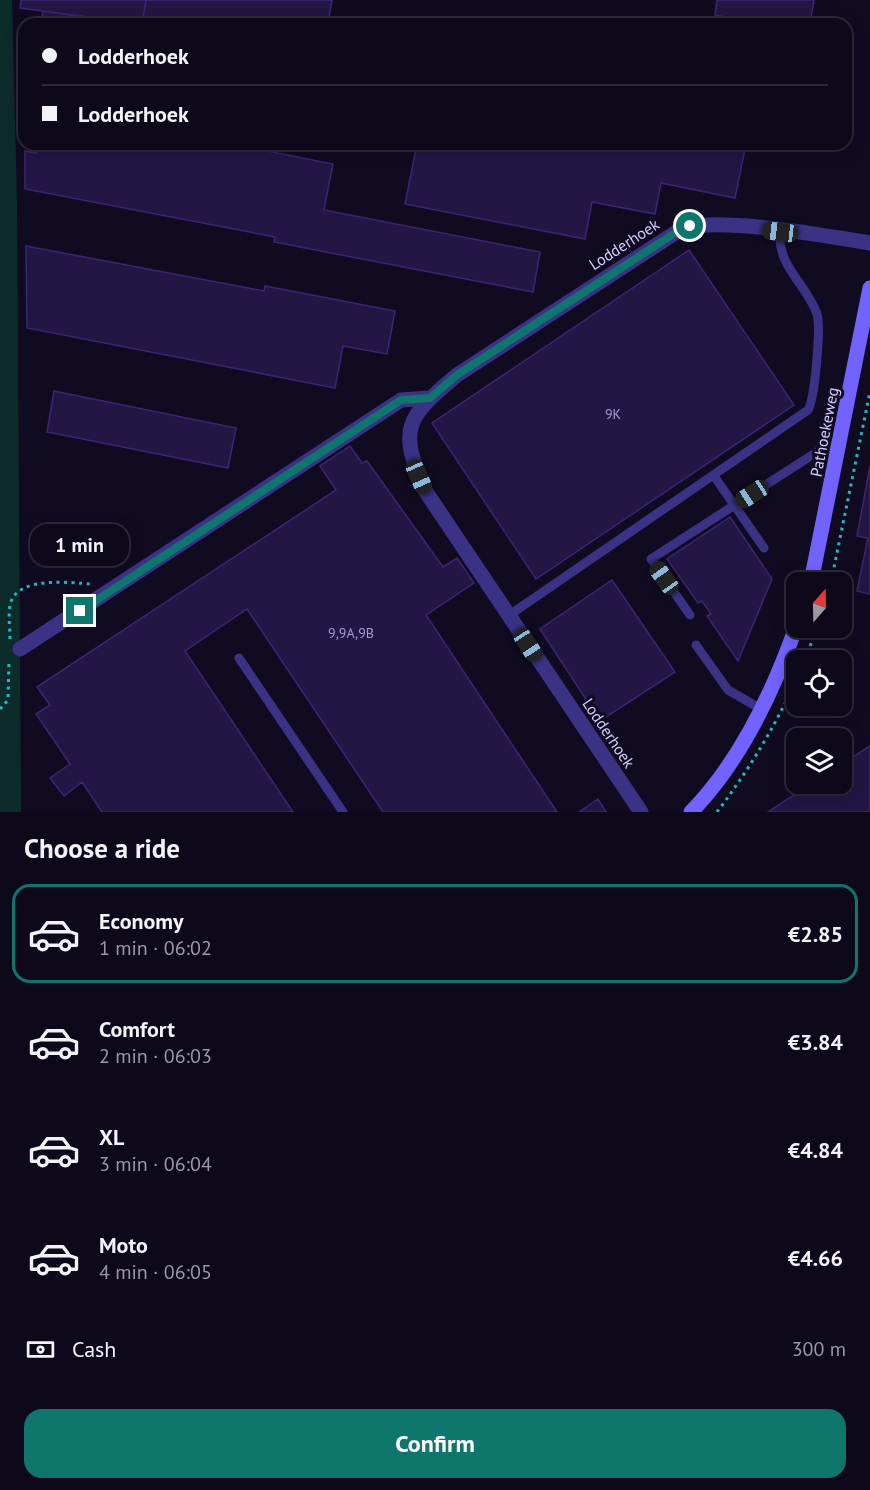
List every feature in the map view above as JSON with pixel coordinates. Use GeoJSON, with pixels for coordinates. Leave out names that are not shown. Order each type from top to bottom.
{"type":"FeatureCollection","features":[{"type":"Feature","properties":{"kind":"main road","name":"Pathoekeweg"},"geometry":{"type":"LineString","coordinates":[[813,572],[870,288]]}},
{"type":"Feature","properties":{"kind":"main road"},"geometry":{"type":"LineString","coordinates":[[691,812],[721,774],[761,709],[791,638]]}},
{"type":"Feature","properties":{"kind":"street","name":"Lodderhoek"},"geometry":{"type":"LineString","coordinates":[[641,812],[426,492],[419,477],[410,441],[410,423],[430,398],[457,375],[681,229],[701,224],[870,243]]}},
{"type":"Feature","properties":{"kind":"street"},"geometry":{"type":"LineString","coordinates":[[20,650],[401,400],[430,398]]}},
{"type":"Feature","properties":{"kind":"lane"},"geometry":{"type":"LineString","coordinates":[[508,616],[804,416],[813,396],[818,315],[785,265],[780,248],[780,232]]}},
{"type":"Feature","properties":{"kind":"lane"},"geometry":{"type":"LineString","coordinates":[[690,615],[651,559],[824,448],[839,447]]}},
{"type":"Feature","properties":{"kind":"lane"},"geometry":{"type":"LineString","coordinates":[[714,476],[764,548]]}},
{"type":"Feature","properties":{"kind":"lane"},"geometry":{"type":"LineString","coordinates":[[696,645],[728,690],[761,709]]}},
{"type":"Feature","properties":{"kind":"lane"},"geometry":{"type":"LineString","coordinates":[[240,658],[343,812]]}},
{"type":"Feature","properties":{"kind":"path"},"geometry":{"type":"LineString","coordinates":[[833,572],[870,392]]}},
{"type":"Feature","properties":{"kind":"green space"},"geometry":{"type":"Polygon","coordinates":[[[0,0],[12,0],[17,203],[21,812],[0,812],[0,0]]]}},
{"type":"Feature","properties":{"kind":"building"},"geometry":{"type":"Polygon","coordinates":[[[21,0],[146,0],[143,18],[96,18],[20,8],[21,0]]]}},
{"type":"Feature","properties":{"kind":"building"},"geometry":{"type":"Polygon","coordinates":[[[146,0],[332,0],[329,18],[143,18],[146,0]]]}},
{"type":"Feature","properties":{"kind":"building"},"geometry":{"type":"Polygon","coordinates":[[[717,0],[814,0],[811,18],[731,18],[715,15],[717,0]]]}},
{"type":"Feature","properties":{"kind":"building"},"geometry":{"type":"Polygon","coordinates":[[[43,11],[91,18],[42,18],[43,11]]]}},
{"type":"Feature","properties":{"kind":"building"},"geometry":{"type":"Polygon","coordinates":[[[36,150],[262,150],[333,164],[324,210],[540,252],[533,292],[274,242],[275,237],[25,189],[25,151],[36,153],[36,150]]]}},
{"type":"Feature","properties":{"kind":"building"},"geometry":{"type":"Polygon","coordinates":[[[416,150],[745,150],[735,198],[661,183],[655,214],[592,202],[585,239],[405,204],[416,150]]]}},
{"type":"Feature","properties":{"kind":"building"},"geometry":{"type":"Polygon","coordinates":[[[26,246],[264,291],[265,286],[395,311],[387,354],[343,346],[335,388],[27,328],[26,246]]]}},
{"type":"Feature","properties":{"kind":"building"},"geometry":{"type":"Polygon","coordinates":[[[689,250],[794,405],[536,579],[432,423],[689,250]]]}},
{"type":"Feature","properties":{"kind":"building"},"geometry":{"type":"Polygon","coordinates":[[[54,391],[236,428],[228,468],[47,432],[54,391]]]}},
{"type":"Feature","properties":{"kind":"building"},"geometry":{"type":"Polygon","coordinates":[[[350,446],[362,463],[367,461],[443,567],[457,558],[474,583],[426,615],[557,812],[383,812],[247,609],[185,651],[293,812],[102,812],[82,782],[64,796],[50,778],[70,764],[36,714],[50,705],[37,687],[336,490],[320,466],[350,446]]]}},
{"type":"Feature","properties":{"kind":"building"},"geometry":{"type":"Polygon","coordinates":[[[870,466],[870,594],[857,591],[868,538],[857,536],[870,466]]]}},
{"type":"Feature","properties":{"kind":"building"},"geometry":{"type":"Polygon","coordinates":[[[730,517],[772,579],[738,661],[707,616],[711,614],[702,601],[698,603],[667,559],[730,517]]]}},
{"type":"Feature","properties":{"kind":"building"},"geometry":{"type":"Polygon","coordinates":[[[612,580],[675,672],[600,721],[540,629],[612,580]]]}},
{"type":"Feature","properties":{"kind":"building"},"geometry":{"type":"Polygon","coordinates":[[[870,746],[870,812],[768,812],[795,794],[852,794],[852,758],[870,746]]]}},
{"type":"Feature","properties":{"kind":"building"},"geometry":{"type":"Polygon","coordinates":[[[598,799],[606,812],[579,812],[598,799]]]}},
{"type":"Feature","properties":{"kind":"route"},"geometry":{"type":"LineString","coordinates":[[80,611],[401,400],[412,397],[430,398],[457,375],[681,229],[690,226]]}}]}
